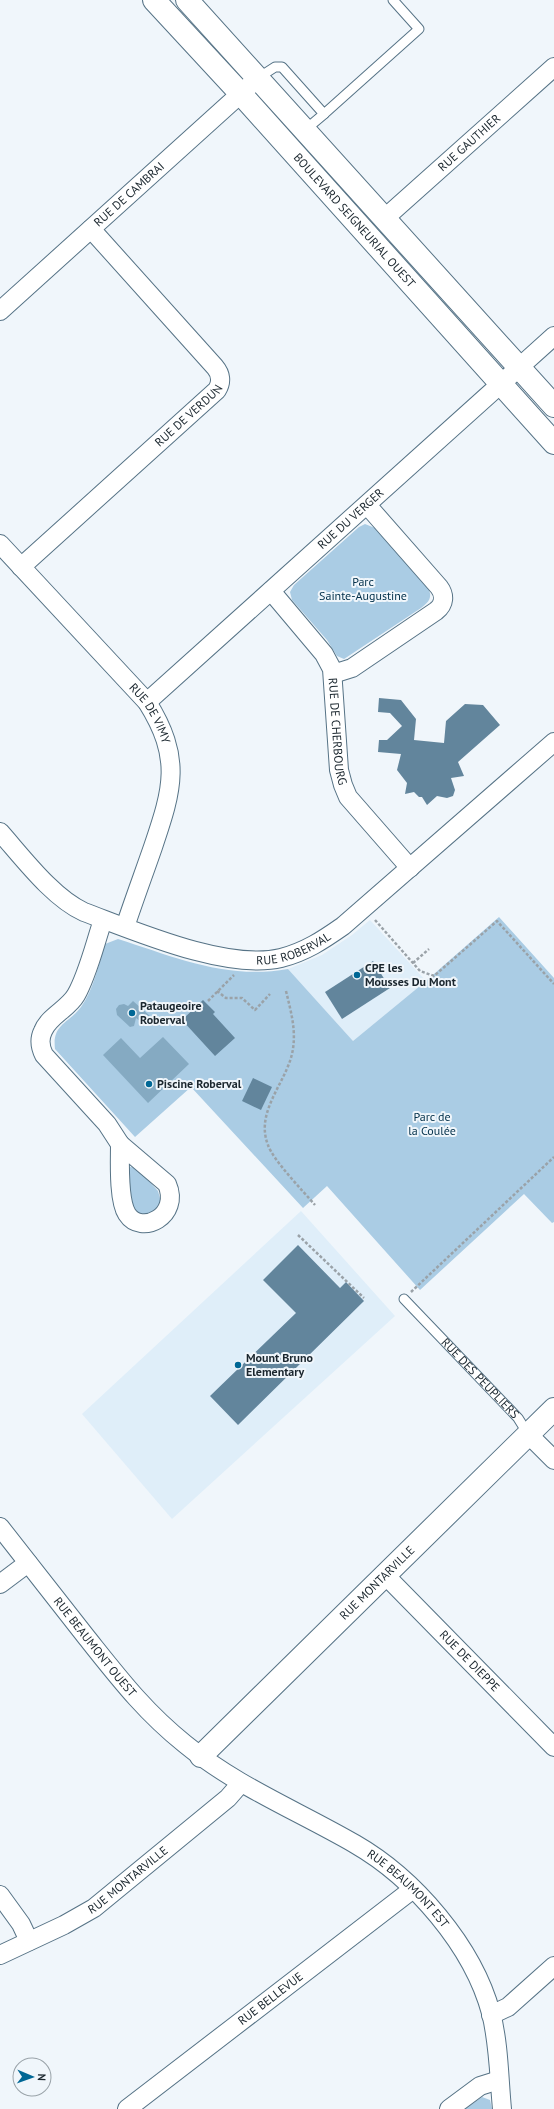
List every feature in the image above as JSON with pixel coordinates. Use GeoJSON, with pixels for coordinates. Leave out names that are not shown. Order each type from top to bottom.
{"type":"FeatureCollection","features":[{"type":"Feature","properties":{"kind":"street","name":"BOULEVARD SEIGNEURIAL OUEST"},"geometry":{"type":"LineString","coordinates":[[154,0],[241,94],[554,443]]}},
{"type":"Feature","properties":{"kind":"street","name":"BOULEVARD SEIGNEURIAL OUEST"},"geometry":{"type":"LineString","coordinates":[[187,0],[554,406]]}},
{"type":"Feature","properties":{"kind":"street","name":"RUE GAUTHIER"},"geometry":{"type":"LineString","coordinates":[[385,218],[554,67]]}},
{"type":"Feature","properties":{"kind":"street","name":"RUE DE CAMBRAI"},"geometry":{"type":"LineString","coordinates":[[0,311],[258,78]]}},
{"type":"Feature","properties":{"kind":"street","name":"RUE DE VERDUN"},"geometry":{"type":"LineString","coordinates":[[21,567],[217,390],[220,384],[220,376],[215,366],[91,229]]}},
{"type":"Feature","properties":{"kind":"street","name":"RUE DU VERGER"},"geometry":{"type":"LineString","coordinates":[[147,702],[502,385],[554,336]]}},
{"type":"Feature","properties":{"kind":"street"},"geometry":{"type":"LineString","coordinates":[[333,674],[352,668],[436,611],[441,606],[443,600],[443,593],[439,586],[367,505]]}},
{"type":"Feature","properties":{"kind":"street","name":"RUE DE VIMY"},"geometry":{"type":"LineString","coordinates":[[0,544],[147,702],[160,723],[166,739],[171,765],[172,783],[165,813],[125,927]]}},
{"type":"Feature","properties":{"kind":"street","name":"RUE DE CHERBOURG"},"geometry":{"type":"LineString","coordinates":[[271,592],[324,654],[333,674],[337,749],[343,785],[357,809],[410,868]]}},
{"type":"Feature","properties":{"kind":"street","name":"RUE ROBERVAL"},"geometry":{"type":"LineString","coordinates":[[1,835],[55,893],[68,904],[103,920],[207,954],[232,958],[279,958],[304,951],[343,926],[554,742]]}},
{"type":"Feature","properties":{"kind":"street"},"geometry":{"type":"LineString","coordinates":[[103,920],[76,995],[66,1008],[43,1029],[40,1038],[40,1046],[44,1055],[107,1124],[120,1144]]}},
{"type":"Feature","properties":{"kind":"street","name":"RUE MONTARVILLE"},"geometry":{"type":"LineString","coordinates":[[201,1756],[384,1574],[554,1409]]}},
{"type":"Feature","properties":{"kind":"street","name":"RUE DES PEUPLIERS"},"geometry":{"type":"LineString","coordinates":[[528,1434],[554,1460]]}},
{"type":"Feature","properties":{"kind":"street","name":"RUE BEAUMONT OUEST"},"geometry":{"type":"LineString","coordinates":[[0,1527],[144,1709],[201,1756]]}},
{"type":"Feature","properties":{"kind":"street"},"geometry":{"type":"LineString","coordinates":[[0,1584],[28,1563]]}},
{"type":"Feature","properties":{"kind":"street","name":"RUE DE DIEPPE"},"geometry":{"type":"LineString","coordinates":[[384,1574],[554,1747]]}},
{"type":"Feature","properties":{"kind":"street","name":"RUE BEAUMONT EST"},"geometry":{"type":"LineString","coordinates":[[201,1756],[241,1783],[356,1845],[380,1861],[414,1889],[429,1906],[460,1949],[477,1978],[491,2014],[502,2109]]}},
{"type":"Feature","properties":{"kind":"street","name":"RUE MONTARVILLE"},"geometry":{"type":"LineString","coordinates":[[0,1955],[74,1920],[104,1901],[228,1798],[241,1783]]}},
{"type":"Feature","properties":{"kind":"street","name":"RUE BELLEVUE"},"geometry":{"type":"LineString","coordinates":[[127,2109],[414,1889]]}},
{"type":"Feature","properties":{"kind":"street"},"geometry":{"type":"LineString","coordinates":[[0,1895],[21,1924],[29,1942]]}},
{"type":"Feature","properties":{"kind":"street"},"geometry":{"type":"LineString","coordinates":[[491,2014],[508,2007],[554,1966]]}},
{"type":"Feature","properties":{"kind":"street"},"geometry":{"type":"LineString","coordinates":[[449,2109],[480,2086],[499,2080]]}},
{"type":"Feature","properties":{"kind":"lane"},"geometry":{"type":"LineString","coordinates":[[305,130],[419,29],[393,0]]}},
{"type":"Feature","properties":{"kind":"lane"},"geometry":{"type":"LineString","coordinates":[[258,78],[275,67],[282,67],[324,114]]}},
{"type":"Feature","properties":{"kind":"lane","name":"RUE DES PEUPLIERS"},"geometry":{"type":"LineString","coordinates":[[404,1299],[518,1418],[528,1434]]}},
{"type":"Feature","properties":{"kind":"path"},"geometry":{"type":"LineString","coordinates":[[365,908],[420,971],[434,976],[497,921],[554,984]]}},
{"type":"Feature","properties":{"kind":"path"},"geometry":{"type":"LineString","coordinates":[[413,963],[429,949]]}},
{"type":"Feature","properties":{"kind":"path"},"geometry":{"type":"LineString","coordinates":[[208,1001],[226,983]]}},
{"type":"Feature","properties":{"kind":"path"},"geometry":{"type":"LineString","coordinates":[[217,991],[226,998],[242,998],[255,1010],[270,994]]}},
{"type":"Feature","properties":{"kind":"path"},"geometry":{"type":"LineString","coordinates":[[286,991],[294,1023],[294,1045],[288,1066],[270,1104],[265,1131],[268,1147],[315,1205]]}},
{"type":"Feature","properties":{"kind":"path"},"geometry":{"type":"LineString","coordinates":[[404,1299],[554,1157]]}},
{"type":"Feature","properties":{"kind":"path"},"geometry":{"type":"LineString","coordinates":[[298,1235],[364,1298]]}},
{"type":"Feature","properties":{"kind":"shaded area","name":"CPE les Mousses Du Mont"},"geometry":{"type":"Polygon","coordinates":[[[370,920],[426,981],[353,1041],[288,969],[322,955],[352,935],[370,920]]]}},
{"type":"Feature","properties":{"kind":"shaded area","name":"Pataugeoire Roberval"},"geometry":{"type":"Polygon","coordinates":[[[133,1001],[150,1017],[148,1022],[144,1024],[136,1018],[134,1026],[130,1027],[117,1015],[116,1009],[119,1005],[124,1004],[128,1006],[133,1001]]]}},
{"type":"Feature","properties":{"kind":"shaded area","name":"Piscine Roberval"},"geometry":{"type":"Polygon","coordinates":[[[163,1037],[189,1064],[148,1103],[103,1055],[121,1038],[140,1058],[163,1037]]]}},
{"type":"Feature","properties":{"kind":"shaded area","name":"Mount Bruno Elementary"},"geometry":{"type":"Polygon","coordinates":[[[301,1211],[395,1316],[172,1519],[82,1414],[301,1211]]]}},
{"type":"Feature","properties":{"kind":"green space","name":"Parc Sainte-Augustine"},"geometry":{"type":"Polygon","coordinates":[[[365,524],[375,528],[428,588],[430,597],[426,604],[421,608],[344,659],[337,656],[327,640],[292,600],[290,592],[294,585],[359,527],[365,524]]]}},
{"type":"Feature","properties":{"kind":"green space","name":"Parc de la Coulée"},"geometry":{"type":"Polygon","coordinates":[[[499,917],[554,978],[554,1222],[552,1223],[524,1194],[420,1290],[327,1186],[303,1208],[191,1087],[135,1137],[55,1049],[56,1034],[58,1029],[76,1013],[89,993],[105,944],[118,939],[180,959],[222,969],[265,972],[288,969],[353,1041],[426,981],[499,917]]]}},
{"type":"Feature","properties":{"kind":"green space"},"geometry":{"type":"Polygon","coordinates":[[[130,1167],[137,1168],[158,1191],[161,1202],[156,1211],[142,1214],[135,1209],[130,1198],[128,1183],[128,1170],[130,1167]]]}},
{"type":"Feature","properties":{"kind":"green space"},"geometry":{"type":"Polygon","coordinates":[[[482,2097],[490,2100],[492,2109],[465,2109],[482,2097]]]}},
{"type":"Feature","properties":{"kind":"building"},"geometry":{"type":"Polygon","coordinates":[[[379,698],[401,700],[416,719],[414,740],[444,743],[446,721],[465,704],[483,705],[500,725],[458,762],[464,776],[451,778],[455,790],[453,796],[447,798],[437,796],[427,805],[422,797],[419,797],[414,792],[405,794],[407,783],[397,770],[401,754],[378,752],[379,740],[387,740],[402,726],[390,713],[378,712],[379,698]]]}},
{"type":"Feature","properties":{"kind":"building"},"geometry":{"type":"Polygon","coordinates":[[[373,961],[390,988],[342,1019],[325,992],[373,961]]]}},
{"type":"Feature","properties":{"kind":"building"},"geometry":{"type":"Polygon","coordinates":[[[203,1000],[215,1012],[213,1014],[235,1038],[215,1056],[182,1020],[203,1000]]]}},
{"type":"Feature","properties":{"kind":"building"},"geometry":{"type":"Polygon","coordinates":[[[253,1078],[272,1087],[261,1110],[242,1101],[253,1078]]]}},
{"type":"Feature","properties":{"kind":"building"},"geometry":{"type":"Polygon","coordinates":[[[298,1245],[340,1288],[346,1282],[364,1301],[238,1425],[210,1396],[296,1313],[263,1280],[298,1245]]]}},
{"type":"Feature","properties":{"kind":"place","name":"CPE les Mousses Du Mont"},"geometry":{"type":"Point","coordinates":[357,975]}},
{"type":"Feature","properties":{"kind":"place","name":"Pataugeoire Roberval"},"geometry":{"type":"Point","coordinates":[132,1013]}},
{"type":"Feature","properties":{"kind":"place","name":"Piscine Roberval"},"geometry":{"type":"Point","coordinates":[149,1084]}},
{"type":"Feature","properties":{"kind":"place","name":"Mount Bruno Elementary"},"geometry":{"type":"Point","coordinates":[238,1365]}}]}
